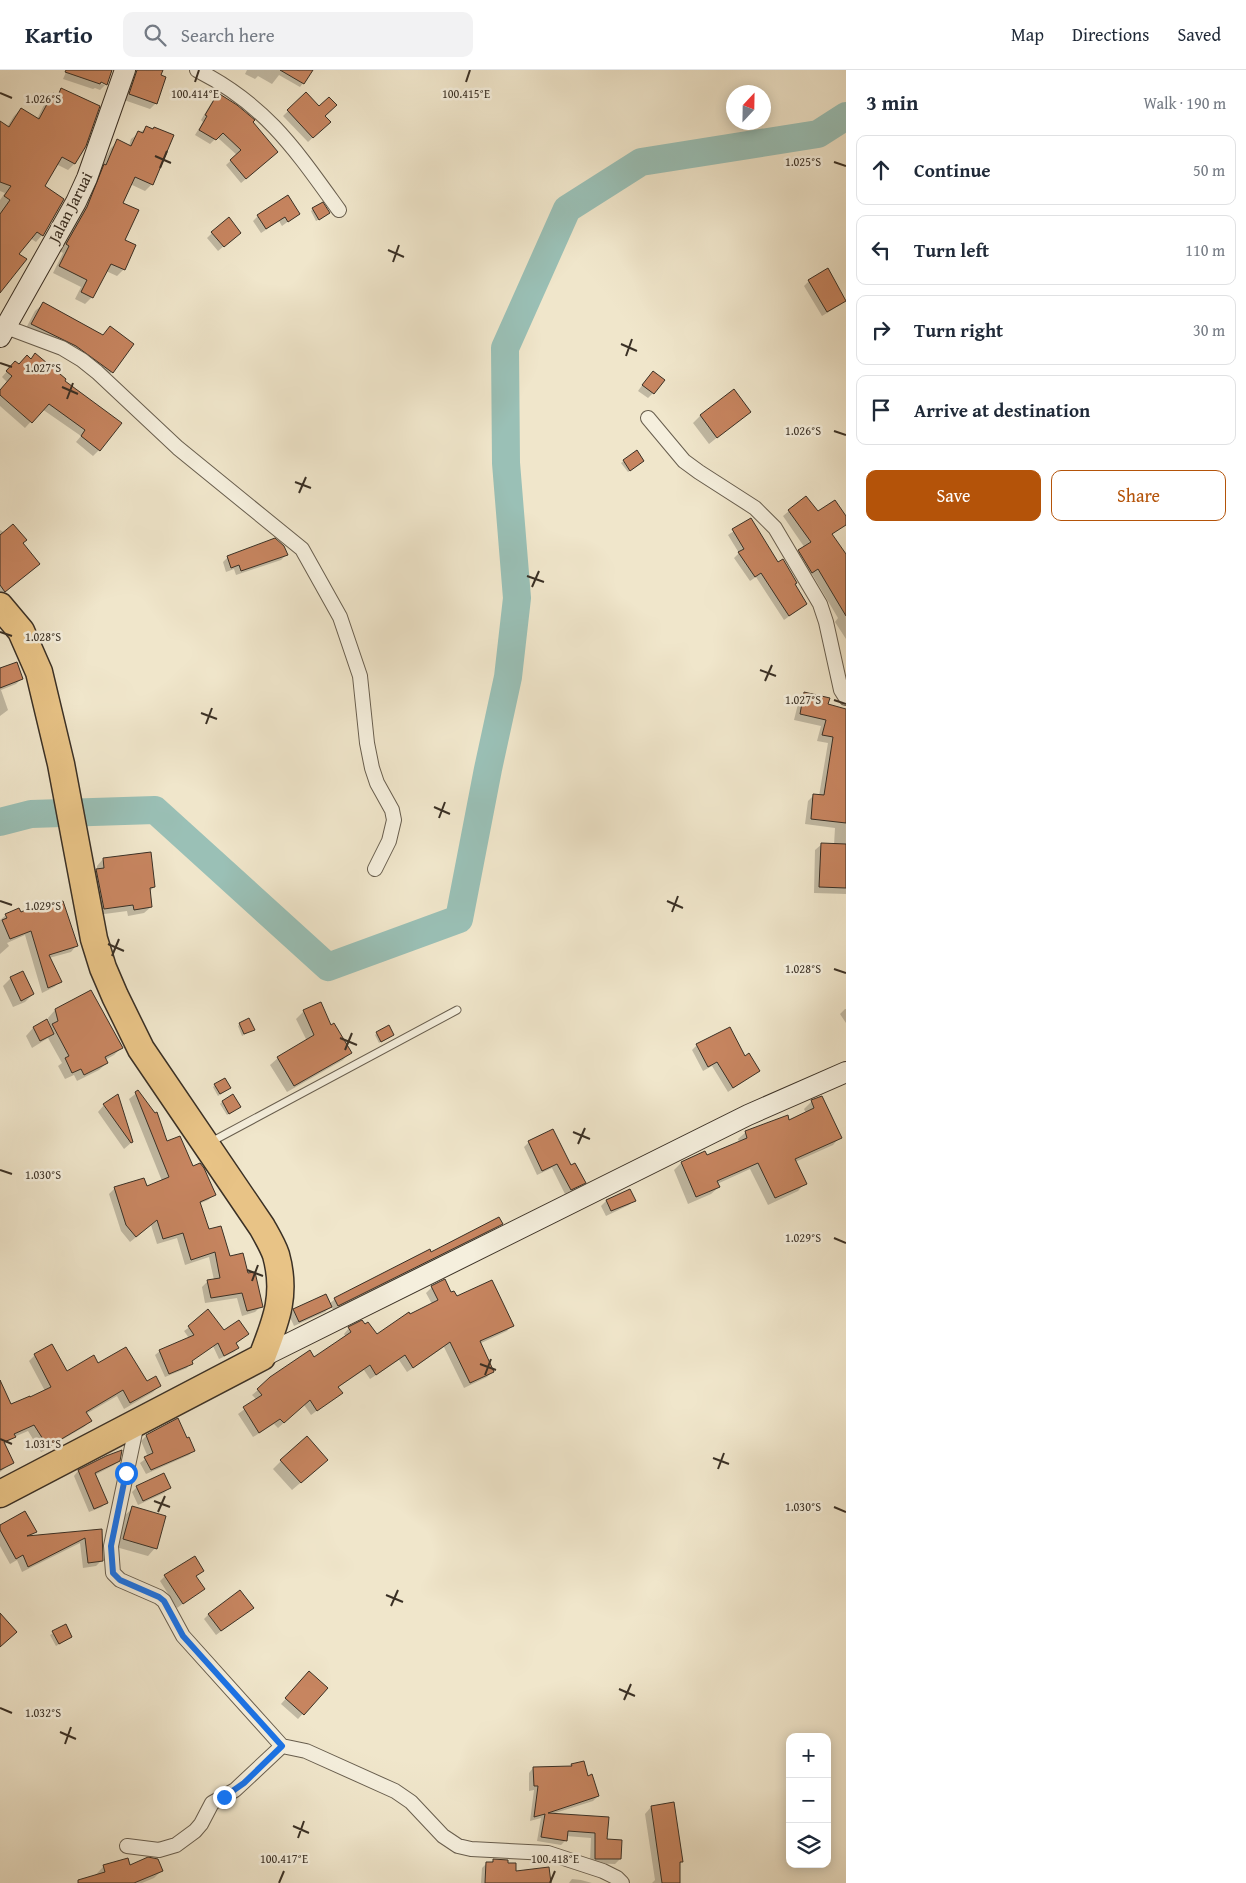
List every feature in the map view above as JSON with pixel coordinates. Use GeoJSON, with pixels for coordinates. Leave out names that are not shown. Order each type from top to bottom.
{"type":"FeatureCollection","features":[{"type":"Feature","properties":{"kind":"highway"},"geometry":{"type":"LineString","coordinates":[[0,606],[21,631],[40,672],[61,764],[94,939],[103,968],[141,1049],[262,1227],[275,1254],[280,1277],[281,1301],[262,1357],[0,1494]]}},
{"type":"Feature","properties":{"kind":"street","name":"Jalan Jaruai"},"geometry":{"type":"LineString","coordinates":[[3,332],[76,202],[87,178],[125,70]]}},
{"type":"Feature","properties":{"kind":"street"},"geometry":{"type":"LineString","coordinates":[[196,70],[237,93],[266,117],[292,145],[339,210]]}},
{"type":"Feature","properties":{"kind":"street"},"geometry":{"type":"LineString","coordinates":[[3,332],[62,348],[82,360],[178,448],[302,549],[340,617],[360,676],[367,744],[372,768],[377,782],[392,810],[394,820],[389,841],[375,868]]}},
{"type":"Feature","properties":{"kind":"street"},"geometry":{"type":"LineString","coordinates":[[648,418],[684,461],[755,508],[775,528],[820,604],[826,622],[841,690],[846,698]]}},
{"type":"Feature","properties":{"kind":"street"},"geometry":{"type":"LineString","coordinates":[[262,1357],[748,1115],[846,1072]]}},
{"type":"Feature","properties":{"kind":"street"},"geometry":{"type":"LineString","coordinates":[[137,1423],[111,1546],[113,1573],[120,1580],[164,1601],[183,1636],[282,1746],[306,1751],[395,1790],[411,1802],[443,1836],[458,1846],[471,1849],[548,1853],[602,1871],[617,1878],[622,1883]]}},
{"type":"Feature","properties":{"kind":"street"},"geometry":{"type":"LineString","coordinates":[[127,1846],[159,1850],[176,1845],[195,1831],[201,1824],[212,1803],[240,1786],[282,1746]]}},
{"type":"Feature","properties":{"kind":"lane"},"geometry":{"type":"LineString","coordinates":[[207,1144],[457,1010]]}},
{"type":"Feature","properties":{"kind":"building"},"geometry":{"type":"Polygon","coordinates":[[[66,70],[112,70],[107,85],[65,72],[66,70]]]}},
{"type":"Feature","properties":{"kind":"building"},"geometry":{"type":"Polygon","coordinates":[[[137,70],[163,70],[161,75],[166,77],[157,104],[129,94],[137,70]]]}},
{"type":"Feature","properties":{"kind":"building"},"geometry":{"type":"Polygon","coordinates":[[[280,70],[313,70],[304,84],[280,70]]]}},
{"type":"Feature","properties":{"kind":"building"},"geometry":{"type":"Polygon","coordinates":[[[61,88],[100,106],[86,146],[75,164],[62,157],[45,186],[64,199],[43,236],[37,232],[19,254],[27,259],[0,293],[0,214],[10,200],[4,196],[11,186],[0,182],[0,121],[9,127],[21,108],[39,119],[53,93],[58,96],[61,88]]]}},
{"type":"Feature","properties":{"kind":"building"},"geometry":{"type":"Polygon","coordinates":[[[306,92],[319,106],[329,97],[337,105],[325,116],[331,122],[313,138],[287,110],[306,92]]]}},
{"type":"Feature","properties":{"kind":"building"},"geometry":{"type":"Polygon","coordinates":[[[218,93],[237,105],[255,120],[253,122],[278,152],[246,179],[230,160],[241,150],[223,133],[216,140],[199,130],[207,116],[205,115],[218,93]]]}},
{"type":"Feature","properties":{"kind":"building"},"geometry":{"type":"Polygon","coordinates":[[[146,126],[174,135],[153,185],[135,177],[123,203],[139,210],[125,240],[136,245],[125,270],[111,264],[93,298],[81,292],[87,280],[59,266],[69,246],[66,244],[87,207],[104,164],[106,165],[117,139],[131,146],[138,131],[143,133],[146,126]]]}},
{"type":"Feature","properties":{"kind":"building"},"geometry":{"type":"Polygon","coordinates":[[[288,195],[300,214],[288,222],[285,217],[266,229],[257,215],[288,195]]]}},
{"type":"Feature","properties":{"kind":"building"},"geometry":{"type":"Polygon","coordinates":[[[323,202],[330,213],[319,220],[312,208],[323,202]]]}},
{"type":"Feature","properties":{"kind":"building"},"geometry":{"type":"Polygon","coordinates":[[[229,217],[241,233],[224,247],[211,232],[229,217]]]}},
{"type":"Feature","properties":{"kind":"building"},"geometry":{"type":"Polygon","coordinates":[[[828,268],[846,301],[827,312],[808,280],[828,268]]]}},
{"type":"Feature","properties":{"kind":"building"},"geometry":{"type":"Polygon","coordinates":[[[43,302],[103,335],[110,326],[134,344],[113,373],[76,346],[31,324],[43,302]]]}},
{"type":"Feature","properties":{"kind":"building"},"geometry":{"type":"Polygon","coordinates":[[[35,353],[66,379],[65,381],[122,423],[100,451],[81,436],[85,430],[49,404],[32,423],[0,395],[0,390],[12,376],[6,371],[15,361],[19,364],[27,355],[31,359],[35,353]]]}},
{"type":"Feature","properties":{"kind":"building"},"geometry":{"type":"Polygon","coordinates":[[[653,371],[665,380],[654,394],[642,385],[653,371]]]}},
{"type":"Feature","properties":{"kind":"building"},"geometry":{"type":"Polygon","coordinates":[[[734,389],[751,412],[717,438],[700,415],[734,389]]]}},
{"type":"Feature","properties":{"kind":"building"},"geometry":{"type":"Polygon","coordinates":[[[637,450],[644,461],[630,471],[623,460],[637,450]]]}},
{"type":"Feature","properties":{"kind":"building"},"geometry":{"type":"Polygon","coordinates":[[[806,496],[818,511],[835,500],[846,516],[846,525],[832,534],[846,554],[846,616],[818,569],[812,573],[798,550],[811,542],[788,510],[806,496]]]}},
{"type":"Feature","properties":{"kind":"building"},"geometry":{"type":"Polygon","coordinates":[[[751,518],[778,562],[783,559],[807,604],[789,616],[761,573],[755,577],[738,552],[744,549],[732,529],[751,518]]]}},
{"type":"Feature","properties":{"kind":"building"},"geometry":{"type":"Polygon","coordinates":[[[13,524],[27,540],[23,543],[40,564],[5,592],[0,585],[0,535],[13,524]]]}},
{"type":"Feature","properties":{"kind":"building"},"geometry":{"type":"Polygon","coordinates":[[[275,538],[284,546],[288,555],[241,571],[239,565],[231,568],[227,556],[275,538]]]}},
{"type":"Feature","properties":{"kind":"building"},"geometry":{"type":"Polygon","coordinates":[[[17,662],[23,679],[0,688],[0,668],[17,662]]]}},
{"type":"Feature","properties":{"kind":"building"},"geometry":{"type":"Polygon","coordinates":[[[804,692],[830,698],[828,704],[846,709],[846,823],[811,819],[813,794],[824,795],[833,737],[822,735],[826,720],[800,714],[804,692]]]}},
{"type":"Feature","properties":{"kind":"building"},"geometry":{"type":"Polygon","coordinates":[[[821,843],[846,844],[846,888],[819,887],[821,843]]]}},
{"type":"Feature","properties":{"kind":"building"},"geometry":{"type":"Polygon","coordinates":[[[151,852],[155,887],[150,888],[152,907],[134,910],[133,905],[104,909],[96,869],[104,868],[103,858],[151,852]]]}},
{"type":"Feature","properties":{"kind":"building"},"geometry":{"type":"Polygon","coordinates":[[[46,901],[48,906],[63,901],[78,946],[49,955],[62,982],[48,988],[31,931],[10,939],[2,920],[7,918],[5,914],[19,908],[21,912],[46,901]]]}},
{"type":"Feature","properties":{"kind":"building"},"geometry":{"type":"Polygon","coordinates":[[[23,971],[34,994],[21,1001],[10,977],[23,971]]]}},
{"type":"Feature","properties":{"kind":"building"},"geometry":{"type":"Polygon","coordinates":[[[91,990],[123,1048],[105,1057],[108,1063],[84,1075],[81,1069],[72,1073],[65,1058],[69,1056],[52,1024],[58,1021],[55,1009],[91,990]]]}},
{"type":"Feature","properties":{"kind":"building"},"geometry":{"type":"Polygon","coordinates":[[[321,1002],[331,1025],[334,1023],[352,1053],[294,1086],[277,1057],[314,1035],[303,1010],[321,1002]]]}},
{"type":"Feature","properties":{"kind":"building"},"geometry":{"type":"Polygon","coordinates":[[[249,1018],[255,1030],[244,1034],[239,1023],[249,1018]]]}},
{"type":"Feature","properties":{"kind":"building"},"geometry":{"type":"Polygon","coordinates":[[[47,1019],[54,1034],[40,1041],[33,1027],[47,1019]]]}},
{"type":"Feature","properties":{"kind":"building"},"geometry":{"type":"Polygon","coordinates":[[[389,1025],[394,1035],[381,1042],[376,1032],[389,1025]]]}},
{"type":"Feature","properties":{"kind":"building"},"geometry":{"type":"Polygon","coordinates":[[[730,1027],[745,1056],[749,1053],[760,1071],[733,1088],[717,1062],[708,1067],[696,1044],[730,1027]]]}},
{"type":"Feature","properties":{"kind":"building"},"geometry":{"type":"Polygon","coordinates":[[[225,1078],[231,1088],[220,1094],[214,1084],[225,1078]]]}},
{"type":"Feature","properties":{"kind":"building"},"geometry":{"type":"Polygon","coordinates":[[[138,1090],[155,1113],[157,1112],[167,1141],[180,1136],[193,1166],[200,1163],[204,1168],[216,1195],[200,1202],[209,1229],[221,1226],[230,1256],[243,1253],[248,1273],[255,1272],[263,1307],[247,1311],[242,1293],[211,1298],[207,1280],[220,1278],[215,1252],[191,1260],[183,1233],[163,1239],[157,1220],[136,1237],[126,1225],[114,1187],[144,1178],[147,1186],[169,1177],[135,1092],[138,1090]]]}},
{"type":"Feature","properties":{"kind":"building"},"geometry":{"type":"Polygon","coordinates":[[[118,1094],[133,1142],[131,1143],[103,1104],[118,1094]]]}},
{"type":"Feature","properties":{"kind":"building"},"geometry":{"type":"Polygon","coordinates":[[[233,1094],[241,1107],[229,1114],[222,1101],[233,1094]]]}},
{"type":"Feature","properties":{"kind":"building"},"geometry":{"type":"Polygon","coordinates":[[[822,1096],[842,1138],[795,1159],[807,1184],[775,1198],[758,1163],[717,1181],[720,1187],[696,1197],[681,1162],[705,1151],[707,1155],[747,1138],[745,1131],[788,1115],[789,1120],[814,1108],[811,1100],[822,1096]]]}},
{"type":"Feature","properties":{"kind":"building"},"geometry":{"type":"Polygon","coordinates":[[[553,1129],[571,1165],[575,1163],[586,1183],[571,1190],[557,1164],[542,1171],[528,1141],[553,1129]]]}},
{"type":"Feature","properties":{"kind":"building"},"geometry":{"type":"Polygon","coordinates":[[[630,1189],[636,1201],[611,1211],[606,1200],[630,1189]]]}},
{"type":"Feature","properties":{"kind":"building"},"geometry":{"type":"Polygon","coordinates":[[[499,1217],[503,1224],[338,1306],[334,1298],[430,1249],[431,1252],[499,1217]]]}},
{"type":"Feature","properties":{"kind":"building"},"geometry":{"type":"Polygon","coordinates":[[[445,1279],[451,1292],[454,1291],[457,1296],[492,1280],[514,1326],[480,1341],[494,1372],[470,1383],[450,1342],[413,1368],[405,1355],[376,1375],[370,1365],[338,1387],[343,1393],[317,1411],[310,1400],[284,1423],[280,1419],[259,1433],[243,1407],[262,1395],[257,1389],[270,1377],[310,1350],[314,1357],[351,1332],[348,1327],[362,1320],[365,1324],[368,1322],[377,1334],[409,1312],[410,1314],[438,1300],[431,1286],[445,1279]]]}},
{"type":"Feature","properties":{"kind":"building"},"geometry":{"type":"Polygon","coordinates":[[[326,1294],[332,1307],[299,1322],[293,1309],[326,1294]]]}},
{"type":"Feature","properties":{"kind":"building"},"geometry":{"type":"Polygon","coordinates":[[[208,1309],[224,1330],[239,1320],[249,1334],[236,1343],[239,1348],[224,1356],[218,1343],[192,1361],[193,1364],[169,1374],[159,1350],[194,1335],[188,1326],[208,1309]]]}},
{"type":"Feature","properties":{"kind":"building"},"geometry":{"type":"Polygon","coordinates":[[[52,1344],[67,1371],[94,1355],[98,1363],[126,1347],[147,1381],[156,1376],[161,1386],[130,1403],[123,1390],[86,1412],[92,1421],[48,1447],[34,1425],[14,1434],[16,1437],[4,1442],[14,1463],[0,1470],[0,1380],[11,1404],[51,1387],[34,1354],[52,1344]]]}},
{"type":"Feature","properties":{"kind":"building"},"geometry":{"type":"Polygon","coordinates":[[[178,1418],[195,1451],[151,1470],[144,1457],[153,1453],[146,1435],[178,1418]]]}},
{"type":"Feature","properties":{"kind":"building"},"geometry":{"type":"Polygon","coordinates":[[[307,1436],[328,1460],[301,1483],[280,1460],[307,1436]]]}},
{"type":"Feature","properties":{"kind":"building"},"geometry":{"type":"Polygon","coordinates":[[[122,1450],[120,1461],[95,1473],[108,1503],[94,1509],[78,1470],[122,1450]]]}},
{"type":"Feature","properties":{"kind":"building"},"geometry":{"type":"Polygon","coordinates":[[[164,1473],[171,1488],[143,1501],[136,1486],[164,1473]]]}},
{"type":"Feature","properties":{"kind":"building"},"geometry":{"type":"Polygon","coordinates":[[[132,1506],[166,1516],[157,1549],[123,1539],[132,1506]]]}},
{"type":"Feature","properties":{"kind":"building"},"geometry":{"type":"Polygon","coordinates":[[[25,1511],[37,1532],[27,1536],[102,1529],[103,1561],[88,1563],[85,1538],[28,1567],[23,1555],[16,1559],[0,1530],[0,1525],[25,1511]]]}},
{"type":"Feature","properties":{"kind":"building"},"geometry":{"type":"Polygon","coordinates":[[[195,1556],[204,1571],[196,1576],[205,1589],[183,1604],[164,1575],[195,1556]]]}},
{"type":"Feature","properties":{"kind":"building"},"geometry":{"type":"Polygon","coordinates":[[[240,1590],[254,1608],[221,1631],[208,1614],[240,1590]]]}},
{"type":"Feature","properties":{"kind":"building"},"geometry":{"type":"Polygon","coordinates":[[[0,1613],[17,1632],[0,1647],[0,1613]]]}},
{"type":"Feature","properties":{"kind":"building"},"geometry":{"type":"Polygon","coordinates":[[[66,1624],[72,1637],[59,1644],[52,1631],[66,1624]]]}},
{"type":"Feature","properties":{"kind":"building"},"geometry":{"type":"Polygon","coordinates":[[[309,1671],[328,1688],[304,1715],[285,1698],[309,1671]]]}},
{"type":"Feature","properties":{"kind":"building"},"geometry":{"type":"Polygon","coordinates":[[[584,1761],[588,1776],[592,1774],[599,1796],[548,1813],[609,1817],[607,1839],[622,1840],[621,1859],[595,1859],[595,1833],[568,1831],[567,1841],[541,1837],[545,1814],[534,1817],[538,1786],[534,1786],[533,1767],[572,1766],[571,1764],[584,1761]]]}},
{"type":"Feature","properties":{"kind":"building"},"geometry":{"type":"Polygon","coordinates":[[[674,1802],[683,1862],[680,1862],[680,1883],[662,1883],[651,1806],[674,1802]]]}},
{"type":"Feature","properties":{"kind":"building"},"geometry":{"type":"Polygon","coordinates":[[[148,1857],[158,1859],[163,1871],[134,1883],[78,1883],[78,1880],[105,1872],[103,1865],[128,1858],[130,1865],[148,1857]]]}},
{"type":"Feature","properties":{"kind":"building"},"geometry":{"type":"Polygon","coordinates":[[[493,1859],[508,1860],[508,1863],[516,1863],[516,1871],[549,1867],[551,1883],[485,1883],[486,1862],[493,1862],[493,1859]]]}},
{"type":"Feature","properties":{"kind":"waterway"},"geometry":{"type":"LineString","coordinates":[[0,822],[31,814],[155,810],[328,967],[459,919],[508,677],[517,598],[506,463],[505,348],[567,209],[641,162],[818,134],[846,116]]}},
{"type":"Feature","properties":{"kind":"route"},"geometry":{"type":"LineString","coordinates":[[126,1473],[111,1546],[113,1573],[120,1580],[164,1601],[183,1636],[282,1746],[244,1783],[224,1797]]}}]}
